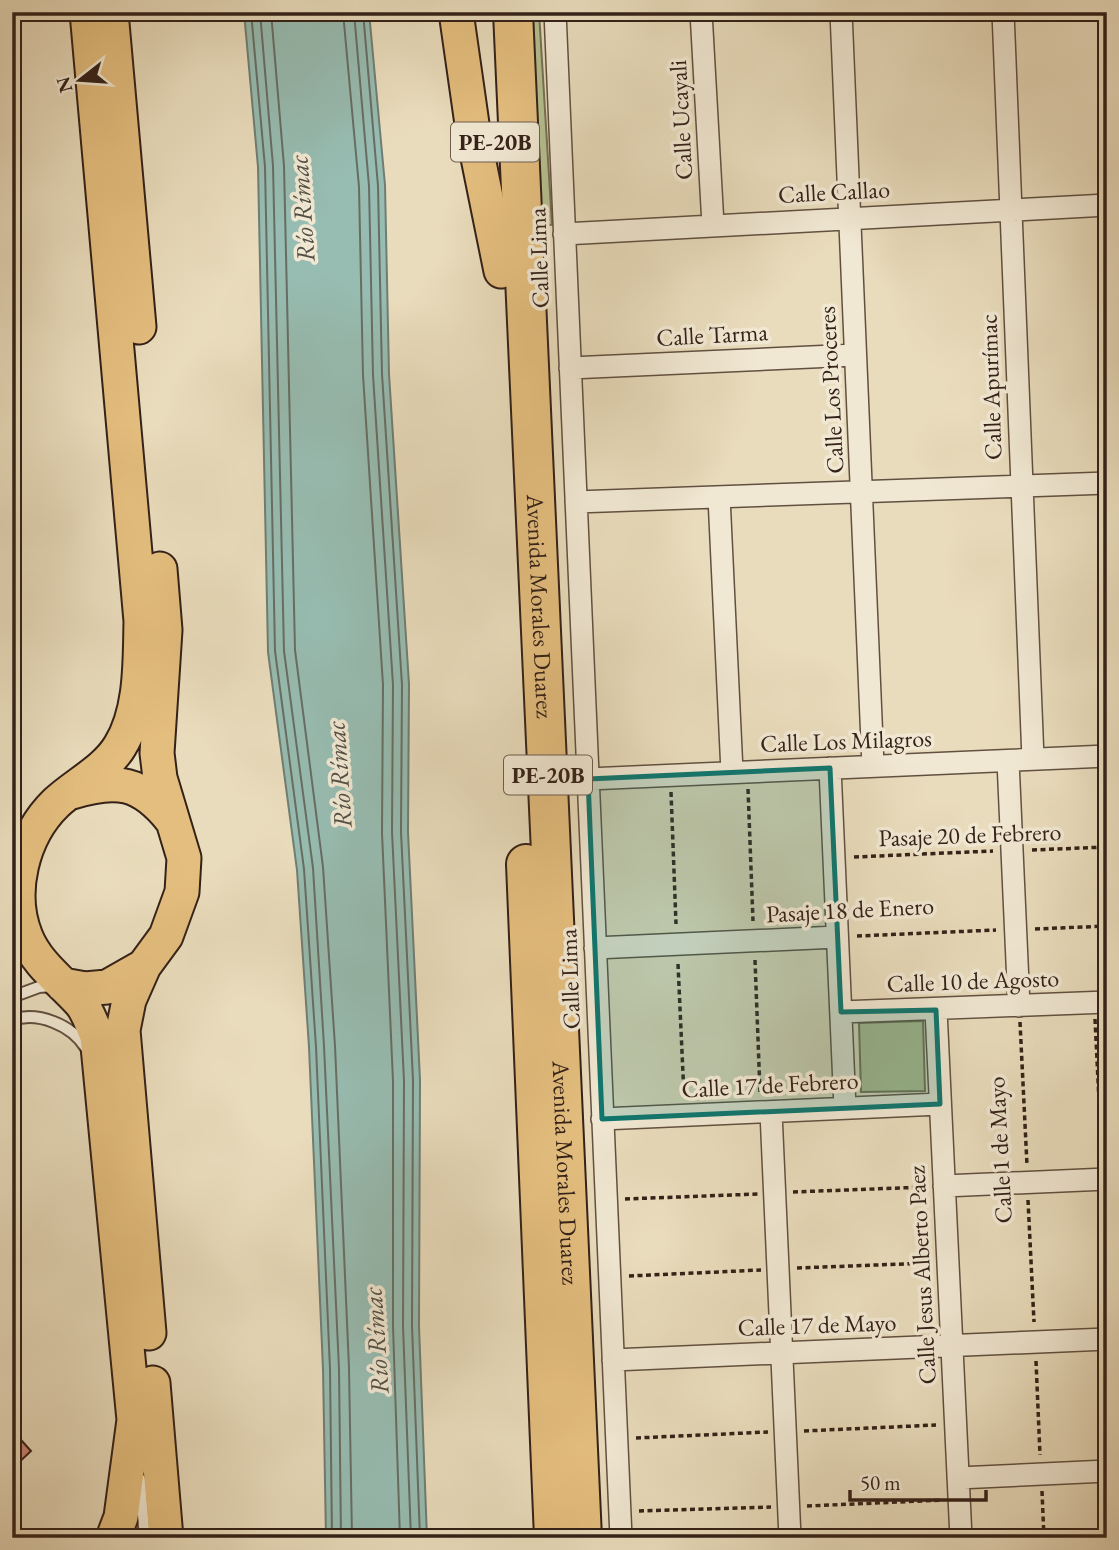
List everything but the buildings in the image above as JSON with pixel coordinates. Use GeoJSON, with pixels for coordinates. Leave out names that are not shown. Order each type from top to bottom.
{"type":"FeatureCollection","features":[{"type":"Feature","properties":{"kind":"highway","name":"Avenida Morales Duarez"},"geometry":{"type":"LineString","coordinates":[[488,12],[554,1538]]}},
{"type":"Feature","properties":{"kind":"highway","name":"Avenida Morales Duarez"},"geometry":{"type":"LineString","coordinates":[[513,12],[585,1526]]}},
{"type":"Feature","properties":{"kind":"main road"},"geometry":{"type":"LineString","coordinates":[[87,12],[141,621],[136,700],[128,730],[119,748],[43,819],[14,893],[26,938],[35,955],[82,1005],[97,1035],[134,1420],[121,1517],[113,1538]]}},
{"type":"Feature","properties":{"kind":"main road"},"geometry":{"type":"LineString","coordinates":[[111,12],[166,630],[157,753],[184,858],[182,892],[166,936],[144,966],[129,1000],[123,1030],[166,1538]]}},
{"type":"Feature","properties":{"kind":"main road"},"geometry":{"type":"LineString","coordinates":[[456,12],[474,138],[501,271]]}},
{"type":"Feature","properties":{"kind":"main road"},"geometry":{"type":"LineString","coordinates":[[71,792],[109,784],[123,784],[153,799],[172,819]]}},
{"type":"Feature","properties":{"kind":"main road"},"geometry":{"type":"LineString","coordinates":[[63,985],[85,989],[107,988],[144,966]]}},
{"type":"Feature","properties":{"kind":"street","name":"Calle Lima"},"geometry":{"type":"LineString","coordinates":[[555,12],[621,1538]]}},
{"type":"Feature","properties":{"kind":"street","name":"Calle Ucayali"},"geometry":{"type":"LineString","coordinates":[[701,12],[713,225]]}},
{"type":"Feature","properties":{"kind":"street","name":"Calle Los Proceres"},"geometry":{"type":"LineString","coordinates":[[841,12],[873,766]]}},
{"type":"Feature","properties":{"kind":"street","name":"Calle Apurímac"},"geometry":{"type":"LineString","coordinates":[[1003,12],[1033,760]]}},
{"type":"Feature","properties":{"kind":"street","name":"Calle Callao"},"geometry":{"type":"LineString","coordinates":[[564,234],[1107,205]]}},
{"type":"Feature","properties":{"kind":"street","name":"Calle Tarma"},"geometry":{"type":"LineString","coordinates":[[570,368],[855,355]]}},
{"type":"Feature","properties":{"kind":"street"},"geometry":{"type":"LineString","coordinates":[[576,502],[1107,483]]}},
{"type":"Feature","properties":{"kind":"street"},"geometry":{"type":"LineString","coordinates":[[719,497],[732,772]]}},
{"type":"Feature","properties":{"kind":"street","name":"Calle Los Milagros"},"geometry":{"type":"LineString","coordinates":[[588,779],[1107,756]]}},
{"type":"Feature","properties":{"kind":"street"},"geometry":{"type":"LineString","coordinates":[[1008,761],[1019,1006]]}},
{"type":"Feature","properties":{"kind":"street"},"geometry":{"type":"LineString","coordinates":[[830,768],[845,1108]]}},
{"type":"Feature","properties":{"kind":"street","name":"Pasaje 18 de Enero"},"geometry":{"type":"LineString","coordinates":[[595,948],[837,937]]}},
{"type":"Feature","properties":{"kind":"street","name":"Calle 10 de Agosto"},"geometry":{"type":"LineString","coordinates":[[841,1012],[1101,1003]]}},
{"type":"Feature","properties":{"kind":"street","name":"Calle Jesus Alberto Paez"},"geometry":{"type":"LineString","coordinates":[[936,1010],[961,1538]]}},
{"type":"Feature","properties":{"kind":"street","name":"Calle 17 de Febrero"},"geometry":{"type":"LineString","coordinates":[[602,1119],[940,1104]]}},
{"type":"Feature","properties":{"kind":"street"},"geometry":{"type":"LineString","coordinates":[[771,1111],[790,1538]]}},
{"type":"Feature","properties":{"kind":"street"},"geometry":{"type":"LineString","coordinates":[[944,1186],[1105,1179]]}},
{"type":"Feature","properties":{"kind":"street","name":"Calle 17 de Mayo"},"geometry":{"type":"LineString","coordinates":[[613,1360],[1107,1339]]}},
{"type":"Feature","properties":{"kind":"street"},"geometry":{"type":"LineString","coordinates":[[958,1478],[1107,1471]]}},
{"type":"Feature","properties":{"kind":"lane"},"geometry":{"type":"LineString","coordinates":[[12,997],[39,987],[63,985]]}},
{"type":"Feature","properties":{"kind":"lane"},"geometry":{"type":"LineString","coordinates":[[12,1020],[38,1017],[62,1026],[80,1038],[99,1068]]}},
{"type":"Feature","properties":{"kind":"lane"},"geometry":{"type":"LineString","coordinates":[[134,1420],[145,1538]]}},
{"type":"Feature","properties":{"kind":"path","name":"Pasaje 20 de Febrero"},"geometry":{"type":"LineString","coordinates":[[834,858],[1107,846]]}},
{"type":"Feature","properties":{"kind":"path","name":"Pasaje 18 de Enero"},"geometry":{"type":"LineString","coordinates":[[837,937],[1107,926]]}},
{"type":"Feature","properties":{"kind":"path"},"geometry":{"type":"LineString","coordinates":[[1101,1003],[1107,1284]]}},
{"type":"Feature","properties":{"kind":"path","name":"Calle 1 de Mayo"},"geometry":{"type":"LineString","coordinates":[[1019,1006],[1044,1538]]}},
{"type":"Feature","properties":{"kind":"highlighted area"},"geometry":{"type":"Polygon","coordinates":[[[830,768],[841,1012],[936,1010],[940,1104],[602,1119],[588,779],[830,768]]]}},
{"type":"Feature","properties":{"kind":"green space"},"geometry":{"type":"Polygon","coordinates":[[[526,12],[539,12],[552,225],[538,224],[526,12]]]}},
{"type":"Feature","properties":{"kind":"green space"},"geometry":{"type":"Polygon","coordinates":[[[923,1021],[925,1091],[861,1092],[859,1023],[923,1021]]]}},
{"type":"Feature","properties":{"kind":"water","name":"Río Rímac"},"geometry":{"type":"Polygon","coordinates":[[[244,12],[369,12],[385,185],[389,374],[409,684],[408,832],[420,1080],[419,1326],[427,1538],[326,1538],[323,1369],[309,1047],[297,870],[268,652],[258,167],[244,12]]]}}]}
